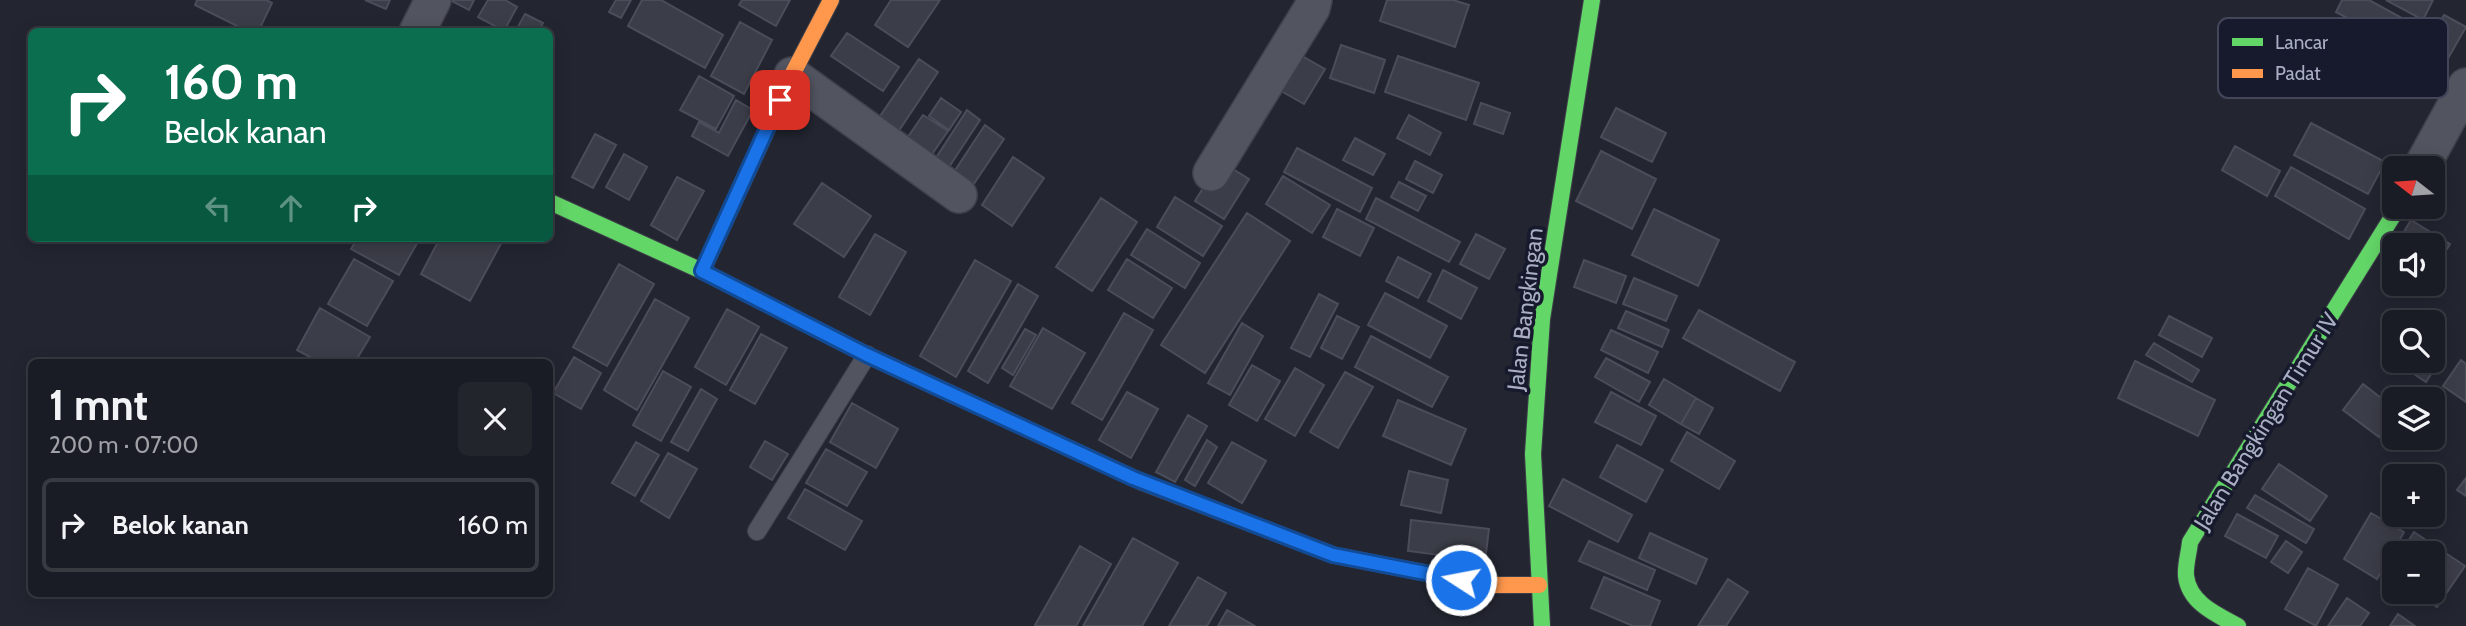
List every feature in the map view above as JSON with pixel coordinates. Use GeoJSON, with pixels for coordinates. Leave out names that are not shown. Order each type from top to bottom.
{"type":"FeatureCollection","features":[{"type":"Feature","properties":{"kind":"street"},"geometry":{"type":"LineString","coordinates":[[419,28],[433,0]]}},
{"type":"Feature","properties":{"kind":"street"},"geometry":{"type":"LineString","coordinates":[[702,271],[792,75],[831,0]]}},
{"type":"Feature","properties":{"kind":"street"},"geometry":{"type":"LineString","coordinates":[[1211,173],[1312,8],[1314,0]]}},
{"type":"Feature","properties":{"kind":"street","name":"Jalan Bangkingan"},"geometry":{"type":"LineString","coordinates":[[1542,626],[1534,454],[1542,319],[1592,0]]}},
{"type":"Feature","properties":{"kind":"street"},"geometry":{"type":"LineString","coordinates":[[792,75],[959,195]]}},
{"type":"Feature","properties":{"kind":"street"},"geometry":{"type":"LineString","coordinates":[[2427,156],[2466,86]]}},
{"type":"Feature","properties":{"kind":"street"},"geometry":{"type":"LineString","coordinates":[[553,203],[702,271],[867,355],[1133,478],[1333,555],[1487,585],[1539,585]]}},
{"type":"Feature","properties":{"kind":"street","name":"Jalan Bangkingan Timur IV"},"geometry":{"type":"LineString","coordinates":[[2238,626],[2202,605],[2191,594],[2186,576],[2190,542],[2391,219]]}},
{"type":"Feature","properties":{"kind":"lane"},"geometry":{"type":"LineString","coordinates":[[757,531],[867,355]]}},
{"type":"Feature","properties":{"kind":"building"},"geometry":{"type":"Polygon","coordinates":[[[197,0],[266,0],[272,3],[260,28],[241,28],[195,5],[197,0]]]}},
{"type":"Feature","properties":{"kind":"building"},"geometry":{"type":"Polygon","coordinates":[[[365,0],[390,0],[386,9],[365,0]]]}},
{"type":"Feature","properties":{"kind":"building"},"geometry":{"type":"Polygon","coordinates":[[[450,0],[474,0],[469,10],[450,0]]]}},
{"type":"Feature","properties":{"kind":"building"},"geometry":{"type":"Polygon","coordinates":[[[488,0],[505,0],[517,7],[506,28],[498,28],[478,17],[488,0]]]}},
{"type":"Feature","properties":{"kind":"building"},"geometry":{"type":"Polygon","coordinates":[[[616,0],[631,0],[621,18],[609,12],[616,0]]]}},
{"type":"Feature","properties":{"kind":"building"},"geometry":{"type":"Polygon","coordinates":[[[642,0],[661,0],[723,35],[705,68],[628,26],[642,0]]]}},
{"type":"Feature","properties":{"kind":"building"},"geometry":{"type":"Polygon","coordinates":[[[742,0],[790,0],[776,26],[739,5],[742,0]]]}},
{"type":"Feature","properties":{"kind":"building"},"geometry":{"type":"Polygon","coordinates":[[[891,0],[940,0],[908,47],[875,25],[891,0]]]}},
{"type":"Feature","properties":{"kind":"building"},"geometry":{"type":"Polygon","coordinates":[[[1387,0],[1453,0],[1469,5],[1455,47],[1380,21],[1387,0]]]}},
{"type":"Feature","properties":{"kind":"building"},"geometry":{"type":"Polygon","coordinates":[[[2342,0],[2369,0],[2402,18],[2347,18],[2336,12],[2342,0]]]}},
{"type":"Feature","properties":{"kind":"building"},"geometry":{"type":"Polygon","coordinates":[[[2386,0],[2433,0],[2424,18],[2386,0]]]}},
{"type":"Feature","properties":{"kind":"building"},"geometry":{"type":"Polygon","coordinates":[[[525,14],[543,23],[540,28],[517,28],[525,14]]]}},
{"type":"Feature","properties":{"kind":"building"},"geometry":{"type":"Polygon","coordinates":[[[2444,15],[2466,27],[2448,58],[2448,18],[2442,18],[2444,15]]]}},
{"type":"Feature","properties":{"kind":"building"},"geometry":{"type":"Polygon","coordinates":[[[740,22],[772,40],[744,94],[711,76],[740,22]]]}},
{"type":"Feature","properties":{"kind":"building"},"geometry":{"type":"Polygon","coordinates":[[[847,33],[899,67],[883,91],[831,56],[847,33]]]}},
{"type":"Feature","properties":{"kind":"building"},"geometry":{"type":"Polygon","coordinates":[[[1341,45],[1385,60],[1374,93],[1330,78],[1341,45]]]}},
{"type":"Feature","properties":{"kind":"building"},"geometry":{"type":"Polygon","coordinates":[[[1302,56],[1325,69],[1304,104],[1281,91],[1302,56]]]}},
{"type":"Feature","properties":{"kind":"building"},"geometry":{"type":"Polygon","coordinates":[[[1398,56],[1479,83],[1466,120],[1385,92],[1398,56]]]}},
{"type":"Feature","properties":{"kind":"building"},"geometry":{"type":"Polygon","coordinates":[[[919,59],[938,72],[894,138],[874,125],[919,59]]]}},
{"type":"Feature","properties":{"kind":"building"},"geometry":{"type":"Polygon","coordinates":[[[699,76],[734,96],[716,129],[680,110],[699,76]]]}},
{"type":"Feature","properties":{"kind":"building"},"geometry":{"type":"Polygon","coordinates":[[[941,98],[961,112],[949,130],[929,116],[941,98]]]}},
{"type":"Feature","properties":{"kind":"building"},"geometry":{"type":"Polygon","coordinates":[[[736,100],[753,110],[728,156],[692,136],[699,122],[719,133],[736,100]]]}},
{"type":"Feature","properties":{"kind":"building"},"geometry":{"type":"Polygon","coordinates":[[[1481,103],[1510,113],[1503,134],[1474,124],[1481,103]]]}},
{"type":"Feature","properties":{"kind":"building"},"geometry":{"type":"Polygon","coordinates":[[[1616,108],[1666,133],[1652,162],[1601,137],[1616,108]]]}},
{"type":"Feature","properties":{"kind":"building"},"geometry":{"type":"Polygon","coordinates":[[[967,110],[980,120],[945,173],[932,164],[967,110]]]}},
{"type":"Feature","properties":{"kind":"building"},"geometry":{"type":"Polygon","coordinates":[[[923,115],[948,131],[928,160],[903,144],[923,115]]]}},
{"type":"Feature","properties":{"kind":"building"},"geometry":{"type":"Polygon","coordinates":[[[1409,115],[1441,133],[1430,155],[1397,138],[1409,115]]]}},
{"type":"Feature","properties":{"kind":"building"},"geometry":{"type":"Polygon","coordinates":[[[2311,123],[2382,160],[2382,168],[2368,194],[2294,155],[2311,123]]]}},
{"type":"Feature","properties":{"kind":"building"},"geometry":{"type":"Polygon","coordinates":[[[985,125],[1004,139],[967,194],[948,181],[985,125]]]}},
{"type":"Feature","properties":{"kind":"building"},"geometry":{"type":"Polygon","coordinates":[[[595,134],[616,145],[593,188],[572,177],[595,134]]]}},
{"type":"Feature","properties":{"kind":"building"},"geometry":{"type":"Polygon","coordinates":[[[1355,138],[1385,154],[1373,175],[1343,160],[1355,138]]]}},
{"type":"Feature","properties":{"kind":"building"},"geometry":{"type":"Polygon","coordinates":[[[2235,146],[2280,171],[2267,196],[2222,170],[2235,146]]]}},
{"type":"Feature","properties":{"kind":"building"},"geometry":{"type":"Polygon","coordinates":[[[1297,148],[1372,188],[1360,212],[1284,172],[1297,148]]]}},
{"type":"Feature","properties":{"kind":"building"},"geometry":{"type":"Polygon","coordinates":[[[1601,151],[1656,179],[1632,229],[1576,201],[1601,151]]]}},
{"type":"Feature","properties":{"kind":"building"},"geometry":{"type":"Polygon","coordinates":[[[624,154],[647,167],[629,200],[606,187],[624,154]]]}},
{"type":"Feature","properties":{"kind":"building"},"geometry":{"type":"Polygon","coordinates":[[[1013,157],[1044,178],[1012,226],[982,205],[1013,157]]]}},
{"type":"Feature","properties":{"kind":"building"},"geometry":{"type":"Polygon","coordinates":[[[1220,161],[1249,179],[1224,219],[1195,201],[1220,161]]]}},
{"type":"Feature","properties":{"kind":"building"},"geometry":{"type":"Polygon","coordinates":[[[1415,161],[1442,175],[1433,193],[1406,179],[1415,161]]]}},
{"type":"Feature","properties":{"kind":"building"},"geometry":{"type":"Polygon","coordinates":[[[2291,167],[2365,209],[2349,239],[2275,196],[2291,167]]]}},
{"type":"Feature","properties":{"kind":"building"},"geometry":{"type":"Polygon","coordinates":[[[1283,176],[1330,205],[1312,233],[1266,204],[1283,176]]]}},
{"type":"Feature","properties":{"kind":"building"},"geometry":{"type":"Polygon","coordinates":[[[677,177],[704,191],[677,240],[651,225],[677,177]]]}},
{"type":"Feature","properties":{"kind":"building"},"geometry":{"type":"Polygon","coordinates":[[[1399,182],[1426,196],[1418,211],[1391,197],[1399,182]]]}},
{"type":"Feature","properties":{"kind":"building"},"geometry":{"type":"Polygon","coordinates":[[[822,183],[871,216],[844,257],[794,224],[822,183]]]}},
{"type":"Feature","properties":{"kind":"building"},"geometry":{"type":"Polygon","coordinates":[[[1175,197],[1222,226],[1203,256],[1157,227],[1175,197]]]}},
{"type":"Feature","properties":{"kind":"building"},"geometry":{"type":"Polygon","coordinates":[[[1101,198],[1137,222],[1092,291],[1056,267],[1101,198]]]}},
{"type":"Feature","properties":{"kind":"building"},"geometry":{"type":"Polygon","coordinates":[[[1376,198],[1460,242],[1449,262],[1366,219],[1376,198]]]}},
{"type":"Feature","properties":{"kind":"building"},"geometry":{"type":"Polygon","coordinates":[[[1337,209],[1374,228],[1360,256],[1323,237],[1337,209]]]}},
{"type":"Feature","properties":{"kind":"building"},"geometry":{"type":"Polygon","coordinates":[[[1654,209],[1719,240],[1698,286],[1632,255],[1654,209]]]}},
{"type":"Feature","properties":{"kind":"building"},"geometry":{"type":"Polygon","coordinates":[[[1247,213],[1290,241],[1205,373],[1161,345],[1247,213]]]}},
{"type":"Feature","properties":{"kind":"building"},"geometry":{"type":"Polygon","coordinates":[[[2411,220],[2432,233],[2403,233],[2411,220]]]}},
{"type":"Feature","properties":{"kind":"building"},"geometry":{"type":"Polygon","coordinates":[[[1147,229],[1200,263],[1185,288],[1131,255],[1147,229]]]}},
{"type":"Feature","properties":{"kind":"building"},"geometry":{"type":"Polygon","coordinates":[[[875,234],[906,252],[870,315],[839,297],[875,234]]]}},
{"type":"Feature","properties":{"kind":"building"},"geometry":{"type":"Polygon","coordinates":[[[1476,234],[1505,249],[1489,279],[1460,264],[1476,234]]]}},
{"type":"Feature","properties":{"kind":"building"},"geometry":{"type":"Polygon","coordinates":[[[355,242],[418,242],[399,275],[351,249],[355,242]]]}},
{"type":"Feature","properties":{"kind":"building"},"geometry":{"type":"Polygon","coordinates":[[[438,242],[502,242],[470,301],[421,274],[438,242]]]}},
{"type":"Feature","properties":{"kind":"building"},"geometry":{"type":"Polygon","coordinates":[[[1398,257],[1431,274],[1418,298],[1386,281],[1398,257]]]}},
{"type":"Feature","properties":{"kind":"building"},"geometry":{"type":"Polygon","coordinates":[[[354,259],[393,281],[367,326],[328,304],[354,259]]]}},
{"type":"Feature","properties":{"kind":"building"},"geometry":{"type":"Polygon","coordinates":[[[1127,259],[1172,288],[1153,318],[1108,290],[1127,259]]]}},
{"type":"Feature","properties":{"kind":"building"},"geometry":{"type":"Polygon","coordinates":[[[975,260],[1011,281],[956,377],[920,356],[975,260]]]}},
{"type":"Feature","properties":{"kind":"building"},"geometry":{"type":"Polygon","coordinates":[[[1584,260],[1626,276],[1616,303],[1574,287],[1584,260]]]}},
{"type":"Feature","properties":{"kind":"building"},"geometry":{"type":"Polygon","coordinates":[[[619,264],[654,284],[607,366],[573,347],[619,264]]]}},
{"type":"Feature","properties":{"kind":"building"},"geometry":{"type":"Polygon","coordinates":[[[1443,270],[1477,288],[1461,319],[1428,301],[1443,270]]]}},
{"type":"Feature","properties":{"kind":"building"},"geometry":{"type":"Polygon","coordinates":[[[1634,278],[1677,296],[1666,321],[1623,304],[1634,278]]]}},
{"type":"Feature","properties":{"kind":"building"},"geometry":{"type":"Polygon","coordinates":[[[1018,284],[1038,296],[988,383],[968,371],[1018,284]]]}},
{"type":"Feature","properties":{"kind":"building"},"geometry":{"type":"Polygon","coordinates":[[[1385,293],[1447,326],[1430,358],[1368,325],[1385,293]]]}},
{"type":"Feature","properties":{"kind":"building"},"geometry":{"type":"Polygon","coordinates":[[[1319,294],[1338,304],[1310,357],[1291,348],[1319,294]]]}},
{"type":"Feature","properties":{"kind":"building"},"geometry":{"type":"Polygon","coordinates":[[[655,299],[689,318],[637,410],[604,390],[655,299]]]}},
{"type":"Feature","properties":{"kind":"building"},"geometry":{"type":"Polygon","coordinates":[[[320,308],[370,337],[357,359],[314,359],[297,350],[320,308]]]}},
{"type":"Feature","properties":{"kind":"building"},"geometry":{"type":"Polygon","coordinates":[[[727,309],[759,327],[726,385],[695,367],[727,309]]]}},
{"type":"Feature","properties":{"kind":"building"},"geometry":{"type":"Polygon","coordinates":[[[1699,310],[1795,362],[1780,391],[1683,338],[1699,310]]]}},
{"type":"Feature","properties":{"kind":"building"},"geometry":{"type":"Polygon","coordinates":[[[1626,311],[1669,330],[1662,347],[1618,328],[1626,311]]]}},
{"type":"Feature","properties":{"kind":"building"},"geometry":{"type":"Polygon","coordinates":[[[1124,313],[1153,330],[1102,420],[1072,403],[1124,313]]]}},
{"type":"Feature","properties":{"kind":"building"},"geometry":{"type":"Polygon","coordinates":[[[1337,316],[1359,327],[1342,359],[1321,348],[1337,316]]]}},
{"type":"Feature","properties":{"kind":"building"},"geometry":{"type":"Polygon","coordinates":[[[2169,316],[2212,338],[2202,357],[2159,335],[2169,316]]]}},
{"type":"Feature","properties":{"kind":"building"},"geometry":{"type":"Polygon","coordinates":[[[1242,323],[1263,336],[1230,395],[1208,383],[1242,323]]]}},
{"type":"Feature","properties":{"kind":"building"},"geometry":{"type":"Polygon","coordinates":[[[1043,328],[1085,353],[1052,409],[1010,386],[1043,328]]]}},
{"type":"Feature","properties":{"kind":"building"},"geometry":{"type":"Polygon","coordinates":[[[1025,329],[1036,335],[1013,375],[1002,368],[1025,329]]]}},
{"type":"Feature","properties":{"kind":"building"},"geometry":{"type":"Polygon","coordinates":[[[1611,330],[1658,352],[1648,373],[1601,350],[1611,330]]]}},
{"type":"Feature","properties":{"kind":"building"},"geometry":{"type":"Polygon","coordinates":[[[761,334],[787,348],[755,404],[730,390],[761,334]]]}},
{"type":"Feature","properties":{"kind":"building"},"geometry":{"type":"Polygon","coordinates":[[[1371,336],[1448,377],[1432,407],[1355,367],[1371,336]]]}},
{"type":"Feature","properties":{"kind":"building"},"geometry":{"type":"Polygon","coordinates":[[[2154,343],[2199,370],[2192,382],[2146,355],[2154,343]]]}},
{"type":"Feature","properties":{"kind":"building"},"geometry":{"type":"Polygon","coordinates":[[[574,357],[601,373],[581,409],[553,393],[574,357]]]}},
{"type":"Feature","properties":{"kind":"building"},"geometry":{"type":"Polygon","coordinates":[[[1606,358],[1650,382],[1639,402],[1595,377],[1606,358]]]}},
{"type":"Feature","properties":{"kind":"building"},"geometry":{"type":"Polygon","coordinates":[[[2461,360],[2466,364],[2466,402],[2443,386],[2461,360]]]}},
{"type":"Feature","properties":{"kind":"building"},"geometry":{"type":"Polygon","coordinates":[[[2135,361],[2215,400],[2198,436],[2118,398],[2135,361]]]}},
{"type":"Feature","properties":{"kind":"building"},"geometry":{"type":"Polygon","coordinates":[[[1252,365],[1280,381],[1257,421],[1229,405],[1252,365]]]}},
{"type":"Feature","properties":{"kind":"building"},"geometry":{"type":"Polygon","coordinates":[[[1295,368],[1324,385],[1295,436],[1265,419],[1295,368]]]}},
{"type":"Feature","properties":{"kind":"building"},"geometry":{"type":"Polygon","coordinates":[[[663,371],[691,387],[661,441],[633,425],[663,371]]]}},
{"type":"Feature","properties":{"kind":"building"},"geometry":{"type":"Polygon","coordinates":[[[1345,372],[1373,387],[1338,448],[1310,432],[1345,372]]]}},
{"type":"Feature","properties":{"kind":"building"},"geometry":{"type":"Polygon","coordinates":[[[2412,373],[2432,373],[2426,382],[2412,373]]]}},
{"type":"Feature","properties":{"kind":"building"},"geometry":{"type":"Polygon","coordinates":[[[1664,379],[1696,398],[1681,424],[1649,405],[1664,379]]]}},
{"type":"Feature","properties":{"kind":"building"},"geometry":{"type":"Polygon","coordinates":[[[2363,384],[2382,399],[2382,433],[2379,437],[2343,410],[2363,384]]]}},
{"type":"Feature","properties":{"kind":"building"},"geometry":{"type":"Polygon","coordinates":[[[701,389],[717,399],[688,451],[671,442],[701,389]]]}},
{"type":"Feature","properties":{"kind":"building"},"geometry":{"type":"Polygon","coordinates":[[[1127,392],[1158,409],[1131,458],[1099,440],[1127,392]]]}},
{"type":"Feature","properties":{"kind":"building"},"geometry":{"type":"Polygon","coordinates":[[[1611,392],[1656,416],[1641,445],[1595,422],[1611,392]]]}},
{"type":"Feature","properties":{"kind":"building"},"geometry":{"type":"Polygon","coordinates":[[[1696,398],[1713,408],[1699,434],[1681,424],[1696,398]]]}},
{"type":"Feature","properties":{"kind":"building"},"geometry":{"type":"Polygon","coordinates":[[[1398,400],[1466,429],[1451,465],[1383,436],[1398,400]]]}},
{"type":"Feature","properties":{"kind":"building"},"geometry":{"type":"Polygon","coordinates":[[[852,403],[898,429],[876,468],[830,442],[852,403]]]}},
{"type":"Feature","properties":{"kind":"building"},"geometry":{"type":"Polygon","coordinates":[[[1188,415],[1207,426],[1175,482],[1156,472],[1188,415]]]}},
{"type":"Feature","properties":{"kind":"building"},"geometry":{"type":"Polygon","coordinates":[[[1687,432],[1735,461],[1719,489],[1671,461],[1687,432]]]}},
{"type":"Feature","properties":{"kind":"building"},"geometry":{"type":"Polygon","coordinates":[[[1207,440],[1217,447],[1195,486],[1185,480],[1207,440]]]}},
{"type":"Feature","properties":{"kind":"building"},"geometry":{"type":"Polygon","coordinates":[[[765,441],[788,454],[772,480],[750,467],[765,441]]]}},
{"type":"Feature","properties":{"kind":"building"},"geometry":{"type":"Polygon","coordinates":[[[636,442],[659,455],[635,496],[612,483],[636,442]]]}},
{"type":"Feature","properties":{"kind":"building"},"geometry":{"type":"Polygon","coordinates":[[[1232,442],[1266,461],[1242,503],[1208,483],[1232,442]]]}},
{"type":"Feature","properties":{"kind":"building"},"geometry":{"type":"Polygon","coordinates":[[[1617,445],[1663,470],[1646,502],[1600,477],[1617,445]]]}},
{"type":"Feature","properties":{"kind":"building"},"geometry":{"type":"Polygon","coordinates":[[[826,449],[867,472],[847,506],[806,483],[826,449]]]}},
{"type":"Feature","properties":{"kind":"building"},"geometry":{"type":"Polygon","coordinates":[[[668,453],[697,469],[669,518],[641,501],[668,453]]]}},
{"type":"Feature","properties":{"kind":"building"},"geometry":{"type":"Polygon","coordinates":[[[2279,464],[2327,496],[2310,521],[2262,489],[2279,464]]]}},
{"type":"Feature","properties":{"kind":"building"},"geometry":{"type":"Polygon","coordinates":[[[1409,471],[1448,480],[1441,513],[1401,505],[1409,471]]]}},
{"type":"Feature","properties":{"kind":"building"},"geometry":{"type":"Polygon","coordinates":[[[2466,478],[2466,496],[2457,490],[2466,478]]]}},
{"type":"Feature","properties":{"kind":"building"},"geometry":{"type":"Polygon","coordinates":[[[1563,479],[1632,515],[1618,542],[1549,506],[1563,479]]]}},
{"type":"Feature","properties":{"kind":"building"},"geometry":{"type":"Polygon","coordinates":[[[805,489],[862,521],[845,550],[788,518],[805,489]]]}},
{"type":"Feature","properties":{"kind":"building"},"geometry":{"type":"Polygon","coordinates":[[[2255,495],[2314,529],[2306,543],[2247,508],[2255,495]]]}},
{"type":"Feature","properties":{"kind":"building"},"geometry":{"type":"Polygon","coordinates":[[[2371,513],[2382,519],[2382,527],[2395,527],[2404,532],[2399,541],[2382,541],[2382,570],[2377,579],[2344,559],[2371,513]]]}},
{"type":"Feature","properties":{"kind":"building"},"geometry":{"type":"Polygon","coordinates":[[[2237,514],[2278,536],[2266,558],[2225,536],[2237,514]]]}},
{"type":"Feature","properties":{"kind":"building"},"geometry":{"type":"Polygon","coordinates":[[[1411,520],[1489,529],[1485,561],[1408,551],[1411,520]]]}},
{"type":"Feature","properties":{"kind":"building"},"geometry":{"type":"Polygon","coordinates":[[[2414,532],[2428,541],[2408,541],[2414,532]]]}},
{"type":"Feature","properties":{"kind":"building"},"geometry":{"type":"Polygon","coordinates":[[[1650,533],[1707,559],[1696,584],[1639,558],[1650,533]]]}},
{"type":"Feature","properties":{"kind":"building"},"geometry":{"type":"Polygon","coordinates":[[[1133,538],[1178,563],[1142,626],[1083,626],[1133,538]]]}},
{"type":"Feature","properties":{"kind":"building"},"geometry":{"type":"Polygon","coordinates":[[[1589,541],[1655,570],[1647,590],[1579,561],[1589,541]]]}},
{"type":"Feature","properties":{"kind":"building"},"geometry":{"type":"Polygon","coordinates":[[[2286,541],[2302,552],[2288,573],[2271,562],[2286,541]]]}},
{"type":"Feature","properties":{"kind":"building"},"geometry":{"type":"Polygon","coordinates":[[[1080,546],[1111,564],[1076,626],[1035,625],[1080,546]]]}},
{"type":"Feature","properties":{"kind":"building"},"geometry":{"type":"Polygon","coordinates":[[[2445,553],[2465,566],[2445,595],[2445,553]]]}},
{"type":"Feature","properties":{"kind":"building"},"geometry":{"type":"Polygon","coordinates":[[[2308,568],[2338,585],[2316,626],[2285,609],[2308,568]]]}},
{"type":"Feature","properties":{"kind":"building"},"geometry":{"type":"Polygon","coordinates":[[[1198,577],[1226,593],[1207,626],[1169,626],[1198,577]]]}},
{"type":"Feature","properties":{"kind":"building"},"geometry":{"type":"Polygon","coordinates":[[[1604,577],[1660,601],[1650,626],[1633,626],[1591,608],[1604,577]]]}},
{"type":"Feature","properties":{"kind":"building"},"geometry":{"type":"Polygon","coordinates":[[[1728,579],[1748,592],[1726,626],[1698,626],[1728,579]]]}},
{"type":"Feature","properties":{"kind":"building"},"geometry":{"type":"Polygon","coordinates":[[[2347,598],[2369,613],[2360,626],[2328,626],[2347,598]]]}},
{"type":"Feature","properties":{"kind":"building"},"geometry":{"type":"Polygon","coordinates":[[[1227,610],[1255,626],[1218,626],[1227,610]]]}},
{"type":"Feature","properties":{"kind":"building"},"geometry":{"type":"Polygon","coordinates":[[[2398,614],[2415,626],[2390,626],[2398,614]]]}},
{"type":"Feature","properties":{"kind":"traffic: fast"},"geometry":{"type":"LineString","coordinates":[[1542,626],[1533,454],[1542,319],[1592,0]]}},
{"type":"Feature","properties":{"kind":"traffic: fast"},"geometry":{"type":"LineString","coordinates":[[553,203],[702,271],[867,355],[1142,482]]}},
{"type":"Feature","properties":{"kind":"traffic: fast"},"geometry":{"type":"LineString","coordinates":[[2238,626],[2205,607],[2192,594],[2186,576],[2190,542],[2391,219]]}},
{"type":"Feature","properties":{"kind":"traffic: slow"},"geometry":{"type":"LineString","coordinates":[[702,271],[792,75],[831,0]]}},
{"type":"Feature","properties":{"kind":"traffic: slow"},"geometry":{"type":"LineString","coordinates":[[1142,482],[1333,555],[1487,585],[1539,585]]}},
{"type":"Feature","properties":{"kind":"route"},"geometry":{"type":"LineString","coordinates":[[780,100],[702,271],[867,355],[1133,478],[1333,555],[1461,580]]}}]}
